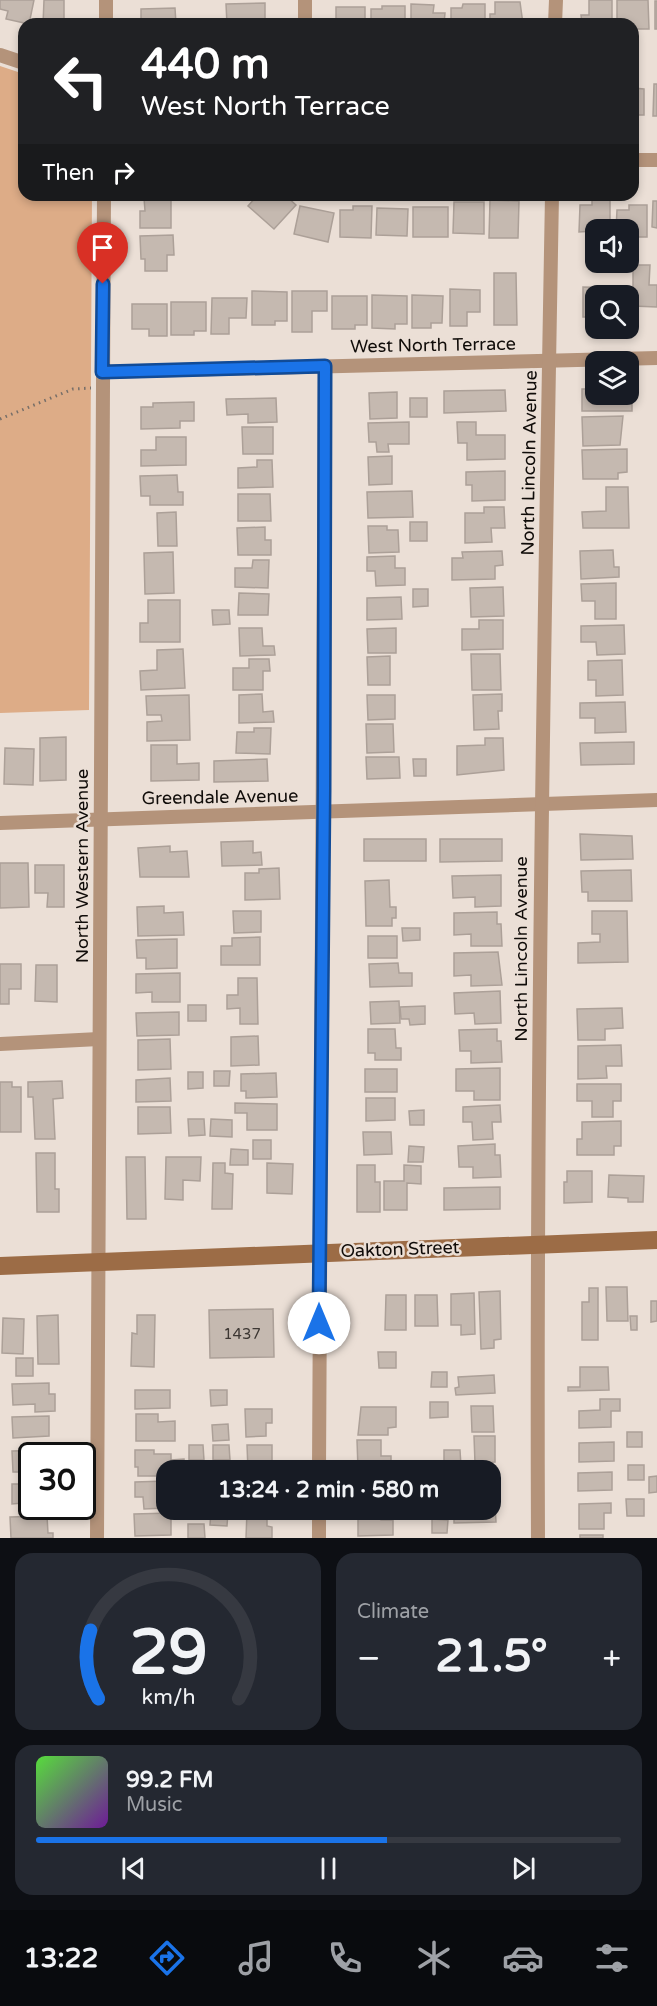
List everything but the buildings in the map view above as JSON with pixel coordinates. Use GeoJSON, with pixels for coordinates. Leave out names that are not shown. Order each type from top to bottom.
{"type":"FeatureCollection","features":[{"type":"Feature","properties":{"kind":"main road","name":"Oakton Street"},"geometry":{"type":"LineString","coordinates":[[0,1266],[657,1240]]}},
{"type":"Feature","properties":{"kind":"street"},"geometry":{"type":"LineString","coordinates":[[106,0],[106,18]]}},
{"type":"Feature","properties":{"kind":"street"},"geometry":{"type":"LineString","coordinates":[[305,0],[305,18]]}},
{"type":"Feature","properties":{"kind":"street"},"geometry":{"type":"LineString","coordinates":[[555,18],[556,0]]}},
{"type":"Feature","properties":{"kind":"street"},"geometry":{"type":"LineString","coordinates":[[0,55],[18,61]]}},
{"type":"Feature","properties":{"kind":"street"},"geometry":{"type":"LineString","coordinates":[[639,160],[657,160]]}},
{"type":"Feature","properties":{"kind":"street","name":"North Western Avenue"},"geometry":{"type":"LineString","coordinates":[[98,1538],[104,201]]}},
{"type":"Feature","properties":{"kind":"street","name":"North Lincoln Avenue"},"geometry":{"type":"LineString","coordinates":[[538,1538],[537,1244],[540,804],[552,201]]}},
{"type":"Feature","properties":{"kind":"street","name":"West North Terrace"},"geometry":{"type":"LineString","coordinates":[[102,372],[657,358]]}},
{"type":"Feature","properties":{"kind":"street"},"geometry":{"type":"LineString","coordinates":[[319,1460],[318,1252],[324,813],[325,366]]}},
{"type":"Feature","properties":{"kind":"street","name":"Greendale Avenue"},"geometry":{"type":"LineString","coordinates":[[0,824],[101,818],[324,813],[657,801]]}},
{"type":"Feature","properties":{"kind":"street"},"geometry":{"type":"LineString","coordinates":[[0,1044],[99,1040]]}},
{"type":"Feature","properties":{"kind":"street"},"geometry":{"type":"LineString","coordinates":[[319,1520],[319,1538]]}},
{"type":"Feature","properties":{"kind":"path"},"geometry":{"type":"LineString","coordinates":[[0,419],[73,389],[102,387]]}},
{"type":"Feature","properties":{"kind":"shaded area"},"geometry":{"type":"Polygon","coordinates":[[[0,66],[18,72],[18,201],[92,201],[89,710],[0,713],[0,66]]]}},
{"type":"Feature","properties":{"kind":"route"},"geometry":{"type":"LineString","coordinates":[[103,284],[102,372],[325,366],[319,1323]]}}]}
